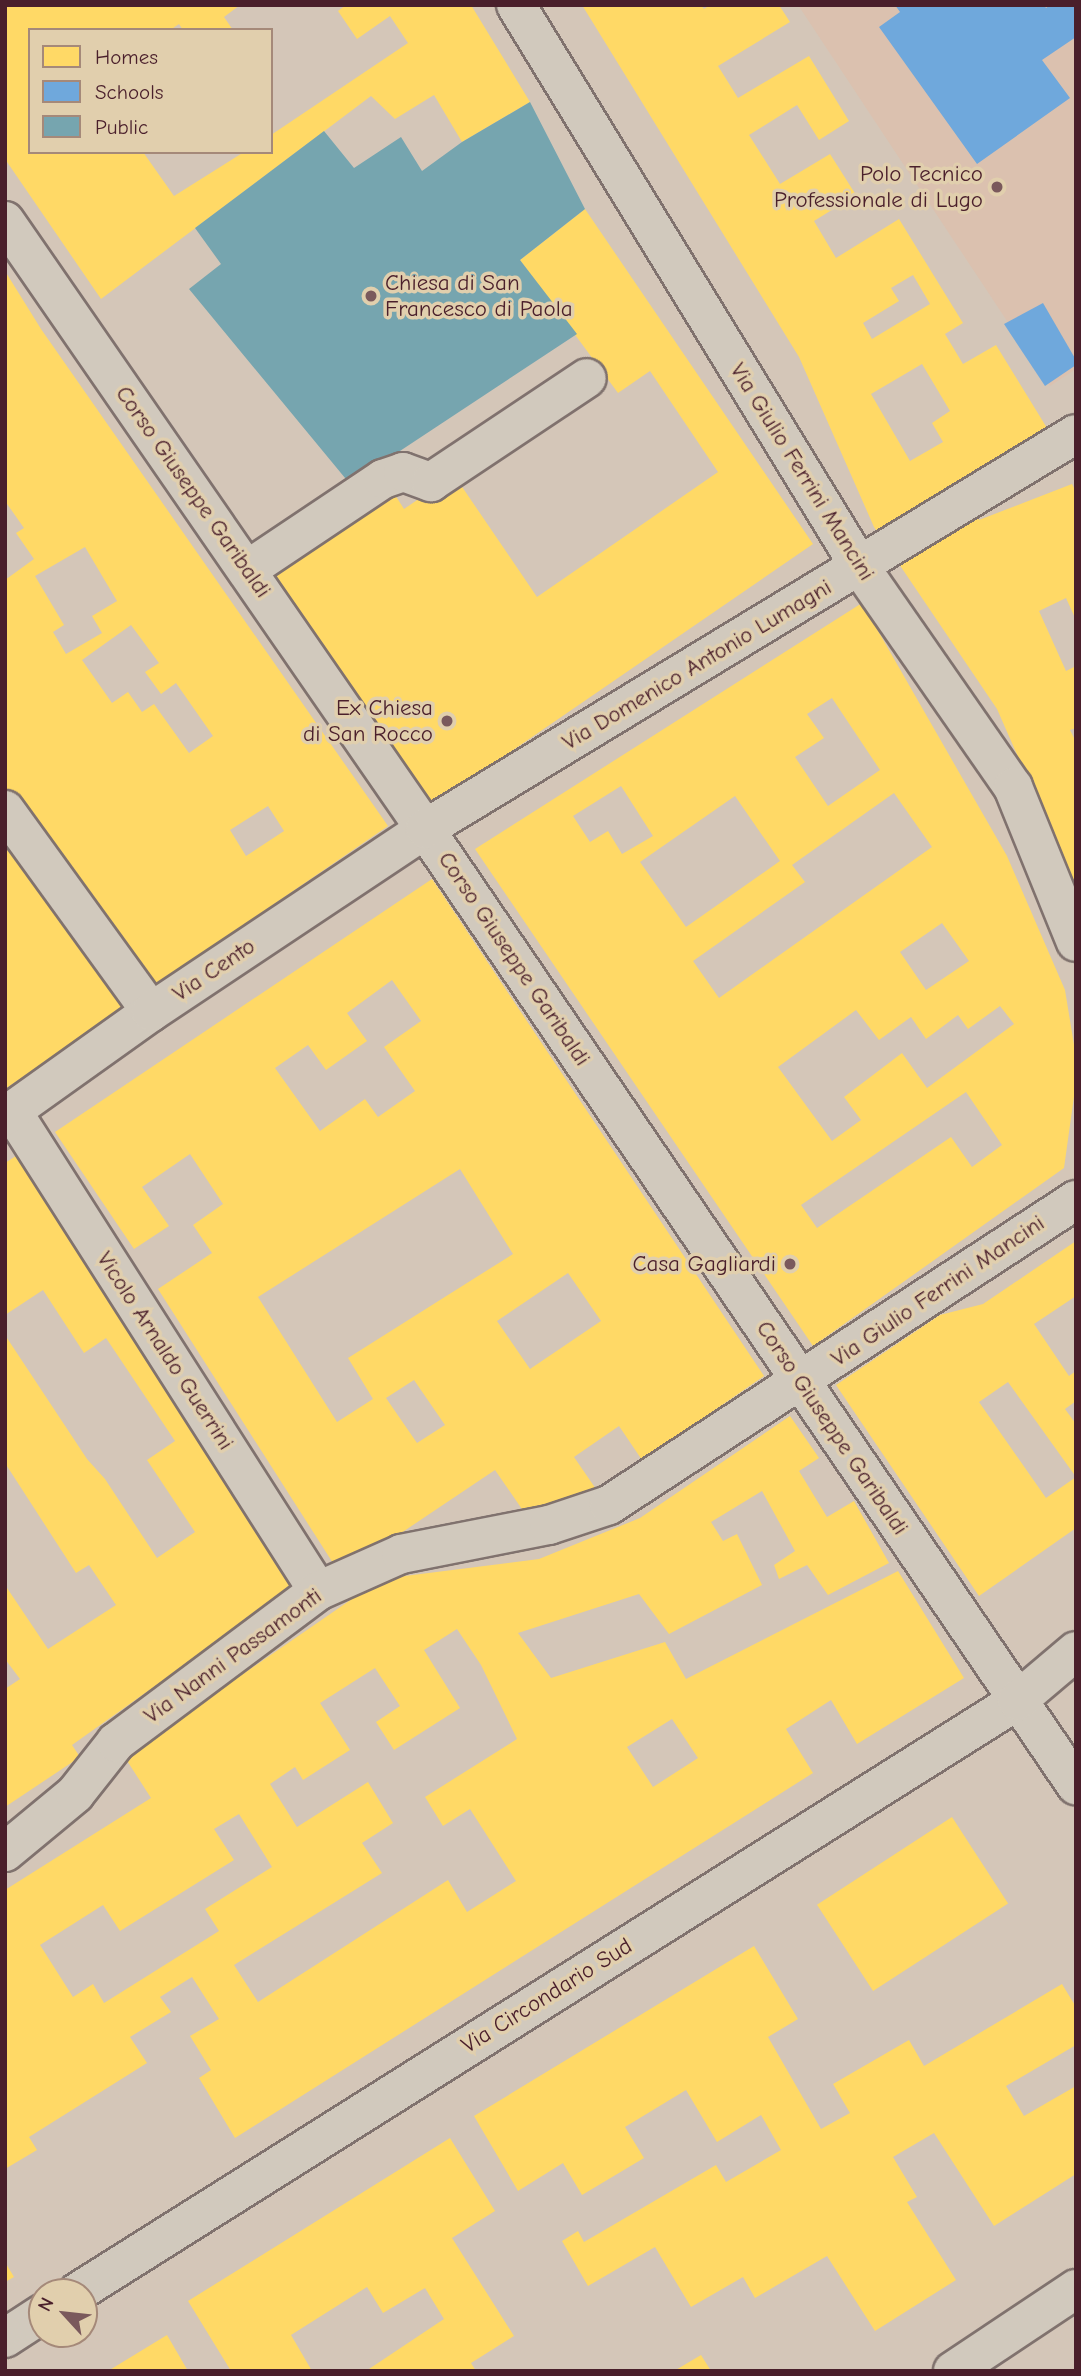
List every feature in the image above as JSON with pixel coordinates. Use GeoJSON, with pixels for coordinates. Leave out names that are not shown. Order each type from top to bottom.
{"type":"FeatureCollection","features":[{"type":"Feature","properties":{"kind":"street","name":"Via Giulio Ferrini Mancini"},"geometry":{"type":"LineString","coordinates":[[516,5],[860,568],[1013,787],[1076,942]]}},
{"type":"Feature","properties":{"kind":"street","name":"Corso Giuseppe Garibaldi"},"geometry":{"type":"LineString","coordinates":[[5,220],[425,829],[1076,1785]]}},
{"type":"Feature","properties":{"kind":"street"},"geometry":{"type":"LineString","coordinates":[[247,570],[383,479],[403,472],[432,482],[587,378]]}},
{"type":"Feature","properties":{"kind":"street","name":"Via Domenico Antonio Lumagni"},"geometry":{"type":"LineString","coordinates":[[425,829],[860,568],[1076,434]]}},
{"type":"Feature","properties":{"kind":"street"},"geometry":{"type":"LineString","coordinates":[[5,810],[151,1012]]}},
{"type":"Feature","properties":{"kind":"street","name":"Via Cento"},"geometry":{"type":"LineString","coordinates":[[9,1114],[151,1012],[425,829]]}},
{"type":"Feature","properties":{"kind":"street","name":"Vicolo Arnaldo Guerrini"},"geometry":{"type":"LineString","coordinates":[[9,1114],[318,1591]]}},
{"type":"Feature","properties":{"kind":"street","name":"Via Giulio Ferrini Mancini"},"geometry":{"type":"LineString","coordinates":[[801,1382],[1076,1200]]}},
{"type":"Feature","properties":{"kind":"street","name":"Via Nanni Passamonti"},"geometry":{"type":"LineString","coordinates":[[5,1852],[75,1794],[116,1742],[318,1591],[401,1554],[549,1525],[609,1505],[801,1382]]}},
{"type":"Feature","properties":{"kind":"street","name":"Via Circondario Sud"},"geometry":{"type":"LineString","coordinates":[[98,2279],[1017,1701],[1076,1651]]}},
{"type":"Feature","properties":{"kind":"street"},"geometry":{"type":"LineString","coordinates":[[953,2371],[1076,2289]]}},
{"type":"Feature","properties":{"kind":"street"},"geometry":{"type":"LineString","coordinates":[[5,2337],[28,2323]]}},
{"type":"Feature","properties":{"kind":"shaded area","name":"Polo Tecnico Professionale di Lugo"},"geometry":{"type":"Polygon","coordinates":[[[798,5],[1076,5],[1076,369],[1050,386],[798,5]]]}},
{"type":"Feature","properties":{"kind":"building: Homes"},"geometry":{"type":"Polygon","coordinates":[[[5,5],[240,5],[224,17],[232,28],[182,28],[179,24],[173,28],[28,28],[28,154],[144,154],[174,196],[241,154],[273,154],[273,134],[408,43],[390,16],[357,39],[338,11],[346,5],[471,5],[530,102],[462,142],[434,95],[395,119],[371,96],[101,299],[5,159],[5,5]]]}},
{"type":"Feature","properties":{"kind":"building: Homes"},"geometry":{"type":"Polygon","coordinates":[[[582,5],[701,5],[704,9],[710,5],[779,5],[790,22],[718,66],[738,98],[809,56],[849,121],[819,140],[797,105],[749,135],[780,184],[830,154],[856,195],[814,221],[836,258],[899,219],[963,323],[945,334],[963,364],[996,345],[1047,428],[956,483],[979,520],[1072,484],[1076,492],[1076,620],[1066,598],[1039,611],[1066,671],[1076,666],[1076,728],[1070,730],[1076,742],[1076,889],[997,709],[874,527],[799,357],[582,5]],[[913,275],[891,288],[899,301],[863,323],[872,339],[930,304],[913,275]],[[922,364],[871,394],[910,461],[943,442],[932,423],[950,411],[922,364]]]}},
{"type":"Feature","properties":{"kind":"building: Homes"},"geometry":{"type":"Polygon","coordinates":[[[585,209],[813,544],[430,807],[267,567],[388,484],[404,509],[454,475],[537,597],[718,472],[650,371],[618,393],[520,260],[585,209]]]}},
{"type":"Feature","properties":{"kind":"building: Homes"},"geometry":{"type":"Polygon","coordinates":[[[5,271],[41,329],[388,826],[150,989],[5,786],[5,580],[34,559],[16,533],[24,528],[5,501],[5,271]],[[85,547],[35,576],[64,625],[53,632],[66,654],[102,633],[92,616],[117,601],[85,547]],[[131,625],[82,660],[112,703],[128,692],[142,712],[154,704],[189,753],[213,736],[176,683],[161,694],[145,672],[159,663],[131,625]],[[268,806],[230,830],[246,856],[284,831],[268,806]]]}},
{"type":"Feature","properties":{"kind":"building: Homes"},"geometry":{"type":"Polygon","coordinates":[[[862,603],[1007,856],[1065,990],[1076,1057],[1076,1082],[1064,1168],[813,1346],[475,849],[862,603]],[[832,698],[807,714],[824,738],[795,757],[828,806],[880,770],[832,698]],[[621,786],[573,816],[590,842],[608,831],[622,854],[653,836],[621,786]],[[894,793],[792,865],[805,882],[693,961],[719,998],[932,847],[894,793]],[[735,796],[640,862],[686,927],[780,861],[735,796]],[[942,923],[900,952],[926,990],[969,961],[942,923]],[[1000,1006],[968,1029],[958,1015],[926,1039],[911,1017],[879,1040],[856,1010],[778,1067],[832,1141],[861,1120],[844,1097],[902,1053],[927,1088],[1014,1024],[1000,1006]],[[966,1092],[801,1205],[817,1228],[951,1137],[972,1167],[1002,1145],[966,1092]]]}},
{"type":"Feature","properties":{"kind":"building: Homes"},"geometry":{"type":"Polygon","coordinates":[[[5,847],[128,1006],[5,1089],[5,847]]]}},
{"type":"Feature","properties":{"kind":"building: Homes"},"geometry":{"type":"Polygon","coordinates":[[[432,879],[764,1376],[642,1460],[619,1426],[574,1457],[598,1492],[526,1515],[495,1470],[340,1574],[158,1289],[212,1253],[193,1225],[223,1204],[190,1154],[142,1187],[169,1226],[134,1249],[55,1132],[432,879]],[[392,980],[347,1013],[367,1041],[326,1070],[308,1045],[275,1068],[320,1131],[365,1099],[378,1117],[415,1091],[384,1047],[421,1021],[392,980]],[[460,1169],[258,1297],[337,1422],[373,1399],[348,1358],[513,1254],[460,1169]],[[568,1273],[497,1321],[530,1369],[601,1321],[568,1273]],[[414,1380],[386,1398],[417,1443],[445,1425],[414,1380]]]}},
{"type":"Feature","properties":{"kind":"building: Homes"},"geometry":{"type":"Polygon","coordinates":[[[19,1154],[300,1583],[72,1745],[80,1757],[5,1807],[5,1689],[20,1679],[5,1659],[5,1585],[48,1649],[116,1605],[89,1565],[76,1573],[5,1463],[5,1335],[157,1558],[195,1532],[147,1460],[175,1441],[106,1338],[84,1353],[43,1290],[5,1315],[5,1163],[19,1154]]]}},
{"type":"Feature","properties":{"kind":"building: Homes"},"geometry":{"type":"Polygon","coordinates":[[[1076,1241],[1076,1296],[1034,1324],[1069,1376],[1076,1371],[1076,1401],[1065,1409],[1076,1424],[1076,1477],[1076,1528],[979,1596],[836,1385],[940,1315],[983,1304],[1076,1241]],[[1008,1382],[979,1402],[1046,1498],[1076,1477],[1008,1382]]]}},
{"type":"Feature","properties":{"kind":"building: Homes"},"geometry":{"type":"Polygon","coordinates":[[[790,1416],[819,1458],[799,1471],[827,1517],[854,1501],[889,1563],[828,1595],[807,1565],[779,1579],[774,1565],[795,1551],[762,1491],[711,1522],[723,1541],[737,1534],[762,1585],[669,1634],[639,1594],[518,1633],[551,1678],[665,1642],[686,1679],[898,1571],[964,1678],[857,1744],[831,1700],[786,1729],[813,1773],[235,2138],[199,2078],[211,2070],[190,2036],[219,2019],[192,1977],[160,1997],[171,2012],[130,2037],[147,2063],[29,2137],[37,2150],[5,2169],[5,1890],[151,1798],[124,1756],[381,1579],[539,1559],[640,1518],[790,1416]],[[457,1629],[424,1650],[460,1708],[394,1750],[376,1722],[400,1706],[375,1668],[320,1703],[350,1750],[303,1780],[295,1767],[270,1784],[297,1827],[368,1782],[393,1823],[362,1843],[382,1873],[234,1965],[258,2002],[448,1880],[467,1912],[516,1881],[470,1809],[443,1826],[425,1797],[517,1739],[481,1665],[457,1629]],[[672,1719],[627,1747],[653,1787],[698,1758],[672,1719]],[[239,1814],[214,1829],[234,1860],[120,1931],[103,1905],[40,1945],[73,1997],[93,1984],[104,2003],[219,1931],[205,1909],[272,1867],[239,1814]]]}},
{"type":"Feature","properties":{"kind":"building: Homes"},"geometry":{"type":"Polygon","coordinates":[[[952,1817],[1008,1903],[873,1991],[817,1905],[952,1817]]]}},
{"type":"Feature","properties":{"kind":"building: Homes"},"geometry":{"type":"Polygon","coordinates":[[[754,1946],[798,2019],[768,2037],[821,2129],[850,2113],[833,2084],[909,2040],[924,2066],[1062,1984],[1076,2007],[1076,2045],[1006,2086],[1024,2116],[1076,2086],[1076,2174],[994,2226],[934,2133],[893,2157],[917,2197],[907,2202],[956,2280],[875,2331],[827,2256],[755,2298],[743,2277],[691,2307],[655,2247],[588,2286],[562,2241],[578,2231],[584,2242],[716,2165],[726,2182],[781,2150],[761,2115],[717,2142],[686,2090],[625,2127],[644,2158],[582,2195],[563,2163],[518,2191],[474,2116],[754,1946]]]}},
{"type":"Feature","properties":{"kind":"building: Homes"},"geometry":{"type":"Polygon","coordinates":[[[450,2138],[495,2211],[452,2238],[514,2336],[471,2363],[476,2371],[366,2371],[444,2319],[425,2288],[383,2313],[367,2287],[291,2335],[312,2371],[231,2371],[188,2301],[450,2138]]]}},
{"type":"Feature","properties":{"kind":"building: Homes"},"geometry":{"type":"Polygon","coordinates":[[[5,2262],[14,2277],[5,2282],[5,2262]]]}},
{"type":"Feature","properties":{"kind":"building: Homes"},"geometry":{"type":"Polygon","coordinates":[[[167,2335],[188,2371],[108,2371],[167,2335]]]}},
{"type":"Feature","properties":{"kind":"building: Homes"},"geometry":{"type":"Polygon","coordinates":[[[701,2355],[711,2371],[674,2371],[701,2355]]]}},
{"type":"Feature","properties":{"kind":"building: Schools"},"geometry":{"type":"Polygon","coordinates":[[[895,5],[1044,5],[1046,8],[1050,5],[1076,5],[1076,37],[1042,60],[1070,98],[977,164],[879,27],[900,12],[895,5]]]}},
{"type":"Feature","properties":{"kind":"building: Schools"},"geometry":{"type":"Polygon","coordinates":[[[1043,303],[1076,360],[1076,365],[1045,386],[1004,324],[1043,303]]]}},
{"type":"Feature","properties":{"kind":"building: Public","name":"Chiesa di San Francesco di Paola"},"geometry":{"type":"Polygon","coordinates":[[[530,102],[585,209],[520,260],[577,334],[350,484],[189,289],[221,264],[195,228],[324,131],[354,168],[401,137],[422,171],[462,142],[530,102]]]}},
{"type":"Feature","properties":{"kind":"place","name":"Polo Tecnico Professionale di Lugo"},"geometry":{"type":"Point","coordinates":[997,187]}},
{"type":"Feature","properties":{"kind":"place","name":"Chiesa di San Francesco di Paola"},"geometry":{"type":"Point","coordinates":[371,296]}},
{"type":"Feature","properties":{"kind":"place","name":"Ex Chiesa di San Rocco"},"geometry":{"type":"Point","coordinates":[447,721]}},
{"type":"Feature","properties":{"kind":"place","name":"Casa Gagliardi"},"geometry":{"type":"Point","coordinates":[790,1264]}}]}
